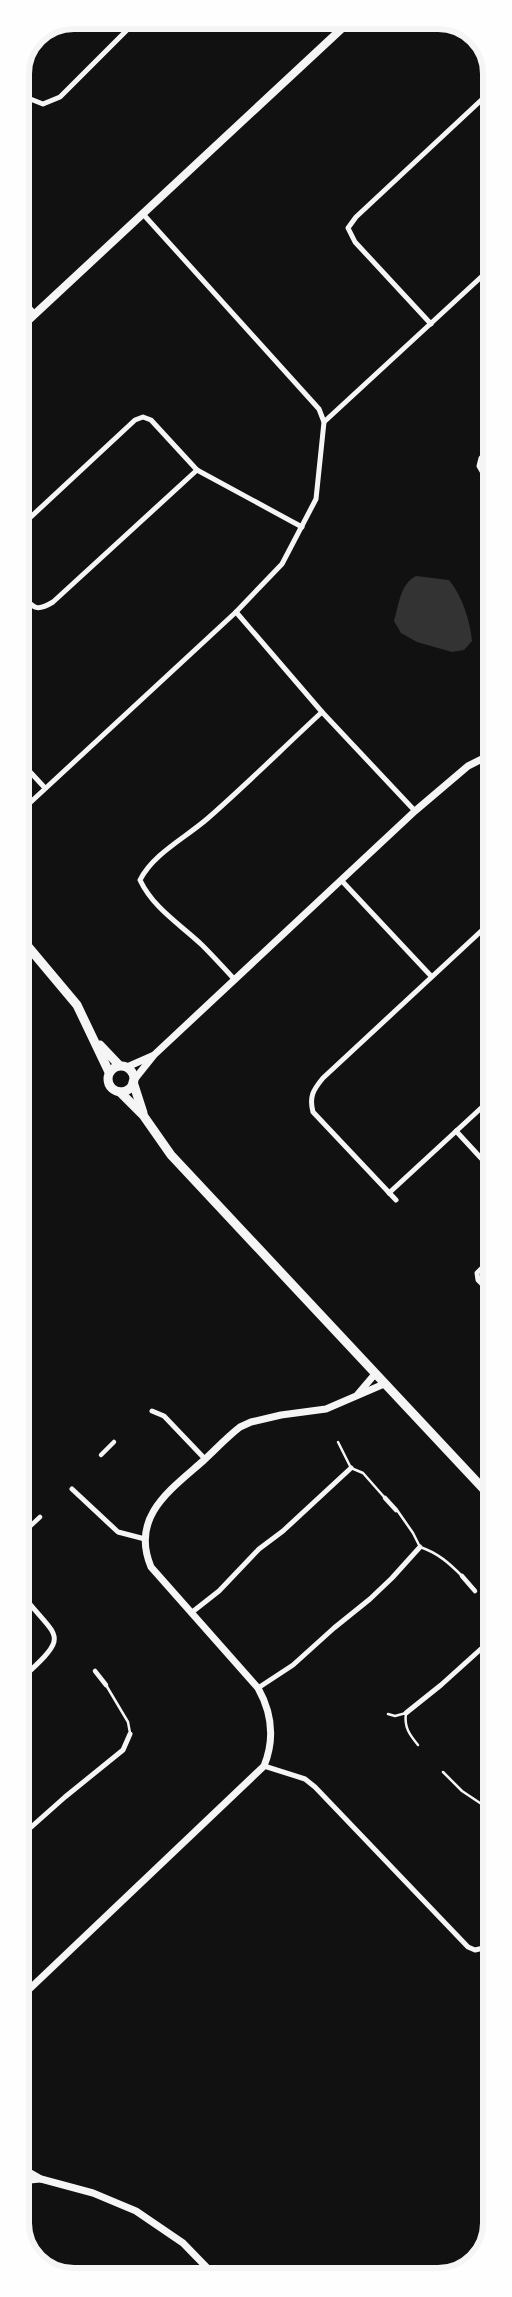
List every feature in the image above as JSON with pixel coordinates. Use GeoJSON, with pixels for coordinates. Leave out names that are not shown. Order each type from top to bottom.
{"type":"FeatureCollection","features":[{"type":"Feature","properties":{"kind":"main road"},"geometry":{"type":"LineString","coordinates":[[29,320],[341,29]]}},
{"type":"Feature","properties":{"kind":"main road"},"geometry":{"type":"LineString","coordinates":[[29,948],[73,999],[110,1072],[109,1085],[120,1092],[144,1116],[171,1155],[483,1488]]}},
{"type":"Feature","properties":{"kind":"main road"},"geometry":{"type":"LineString","coordinates":[[93,1037],[133,1073],[144,1116]]}},
{"type":"Feature","properties":{"kind":"main road"},"geometry":{"type":"LineString","coordinates":[[110,1072],[123,1066]]}},
{"type":"Feature","properties":{"kind":"main road"},"geometry":{"type":"LineString","coordinates":[[120,1092],[128,1089],[134,1081]]}},
{"type":"Feature","properties":{"kind":"street"},"geometry":{"type":"LineString","coordinates":[[29,99],[42,104],[60,97],[128,29]]}},
{"type":"Feature","properties":{"kind":"street"},"geometry":{"type":"LineString","coordinates":[[431,324],[355,242],[348,228],[356,217],[483,99]]}},
{"type":"Feature","properties":{"kind":"street"},"geometry":{"type":"LineString","coordinates":[[29,803],[236,612],[282,564],[316,499],[324,422],[319,409],[142,214]]}},
{"type":"Feature","properties":{"kind":"street"},"geometry":{"type":"LineString","coordinates":[[324,422],[483,275]]}},
{"type":"Feature","properties":{"kind":"street"},"geometry":{"type":"LineString","coordinates":[[29,307],[35,314]]}},
{"type":"Feature","properties":{"kind":"street"},"geometry":{"type":"LineString","coordinates":[[29,519],[135,420],[143,417],[151,420],[197,470],[302,527]]}},
{"type":"Feature","properties":{"kind":"street"},"geometry":{"type":"LineString","coordinates":[[483,456],[480,466],[483,472]]}},
{"type":"Feature","properties":{"kind":"street"},"geometry":{"type":"LineString","coordinates":[[29,602],[35,608],[40,609],[53,602],[197,470]]}},
{"type":"Feature","properties":{"kind":"street"},"geometry":{"type":"LineString","coordinates":[[236,612],[322,712],[415,811]]}},
{"type":"Feature","properties":{"kind":"street"},"geometry":{"type":"LineString","coordinates":[[234,980],[202,945],[163,910],[144,889],[140,880],[145,871],[175,843],[207,819],[322,712]]}},
{"type":"Feature","properties":{"kind":"street"},"geometry":{"type":"LineString","coordinates":[[134,1081],[154,1054],[415,811],[468,766],[483,758]]}},
{"type":"Feature","properties":{"kind":"street"},"geometry":{"type":"LineString","coordinates":[[29,771],[45,788]]}},
{"type":"Feature","properties":{"kind":"street"},"geometry":{"type":"LineString","coordinates":[[341,880],[431,976]]}},
{"type":"Feature","properties":{"kind":"street"},"geometry":{"type":"LineString","coordinates":[[396,1200],[313,1112],[310,1101],[312,1090],[483,929]]}},
{"type":"Feature","properties":{"kind":"street"},"geometry":{"type":"LineString","coordinates":[[123,1066],[154,1054]]}},
{"type":"Feature","properties":{"kind":"street"},"geometry":{"type":"LineString","coordinates":[[389,1193],[483,1106]]}},
{"type":"Feature","properties":{"kind":"street"},"geometry":{"type":"LineString","coordinates":[[456,1131],[483,1160]]}},
{"type":"Feature","properties":{"kind":"street"},"geometry":{"type":"LineString","coordinates":[[483,1267],[477,1273],[478,1280],[483,1285]]}},
{"type":"Feature","properties":{"kind":"street"},"geometry":{"type":"LineString","coordinates":[[358,1394],[375,1374]]}},
{"type":"Feature","properties":{"kind":"street"},"geometry":{"type":"LineString","coordinates":[[29,1989],[264,1766],[271,1738],[271,1720],[267,1703],[258,1688],[151,1567],[146,1555],[145,1539],[148,1522],[157,1505],[231,1434],[251,1422],[281,1415],[326,1409],[384,1384]]}},
{"type":"Feature","properties":{"kind":"street"},"geometry":{"type":"LineString","coordinates":[[152,1411],[164,1416],[205,1459]]}},
{"type":"Feature","properties":{"kind":"street"},"geometry":{"type":"LineString","coordinates":[[101,1455],[114,1442]]}},
{"type":"Feature","properties":{"kind":"street"},"geometry":{"type":"LineString","coordinates":[[191,1613],[219,1591],[259,1549],[283,1531],[351,1468]]}},
{"type":"Feature","properties":{"kind":"street"},"geometry":{"type":"LineString","coordinates":[[72,1489],[118,1532],[145,1539]]}},
{"type":"Feature","properties":{"kind":"street"},"geometry":{"type":"LineString","coordinates":[[385,1498],[396,1510]]}},
{"type":"Feature","properties":{"kind":"street"},"geometry":{"type":"LineString","coordinates":[[29,1527],[40,1517]]}},
{"type":"Feature","properties":{"kind":"street"},"geometry":{"type":"LineString","coordinates":[[258,1688],[293,1665],[370,1599],[420,1547]]}},
{"type":"Feature","properties":{"kind":"street"},"geometry":{"type":"LineString","coordinates":[[462,1576],[476,1591]]}},
{"type":"Feature","properties":{"kind":"street"},"geometry":{"type":"LineString","coordinates":[[29,1602],[52,1628],[55,1638],[53,1648],[48,1655],[29,1672]]}},
{"type":"Feature","properties":{"kind":"street"},"geometry":{"type":"LineString","coordinates":[[406,1713],[441,1686],[483,1647]]}},
{"type":"Feature","properties":{"kind":"street"},"geometry":{"type":"LineString","coordinates":[[95,1671],[106,1685]]}},
{"type":"Feature","properties":{"kind":"street"},"geometry":{"type":"LineString","coordinates":[[29,1829],[123,1750],[130,1734]]}},
{"type":"Feature","properties":{"kind":"street"},"geometry":{"type":"LineString","coordinates":[[264,1766],[305,1779],[315,1787],[468,1947],[475,1950],[483,1948]]}},
{"type":"Feature","properties":{"kind":"street"},"geometry":{"type":"LineString","coordinates":[[29,2172],[41,2179],[93,2193],[136,2211],[183,2244],[208,2268]]}},
{"type":"Feature","properties":{"kind":"street"},"geometry":{"type":"LineString","coordinates":[[29,2180],[41,2179]]}},
{"type":"Feature","properties":{"kind":"lane"},"geometry":{"type":"LineString","coordinates":[[338,1442],[351,1468],[363,1474],[385,1498]]}},
{"type":"Feature","properties":{"kind":"lane"},"geometry":{"type":"LineString","coordinates":[[396,1510],[413,1533],[420,1547],[433,1551],[446,1560],[462,1576]]}},
{"type":"Feature","properties":{"kind":"lane"},"geometry":{"type":"LineString","coordinates":[[106,1685],[128,1722],[130,1734]]}},
{"type":"Feature","properties":{"kind":"lane"},"geometry":{"type":"LineString","coordinates":[[388,1714],[395,1716],[406,1713],[404,1723],[418,1745]]}},
{"type":"Feature","properties":{"kind":"lane"},"geometry":{"type":"LineString","coordinates":[[443,1772],[462,1791],[483,1805]]}},
{"type":"Feature","properties":{"kind":"shaded area"},"geometry":{"type":"Polygon","coordinates":[[[416,576],[449,580],[454,586],[465,609],[471,633],[472,641],[464,650],[452,652],[417,642],[401,633],[394,621],[399,602],[403,590],[416,576]]]}}]}
